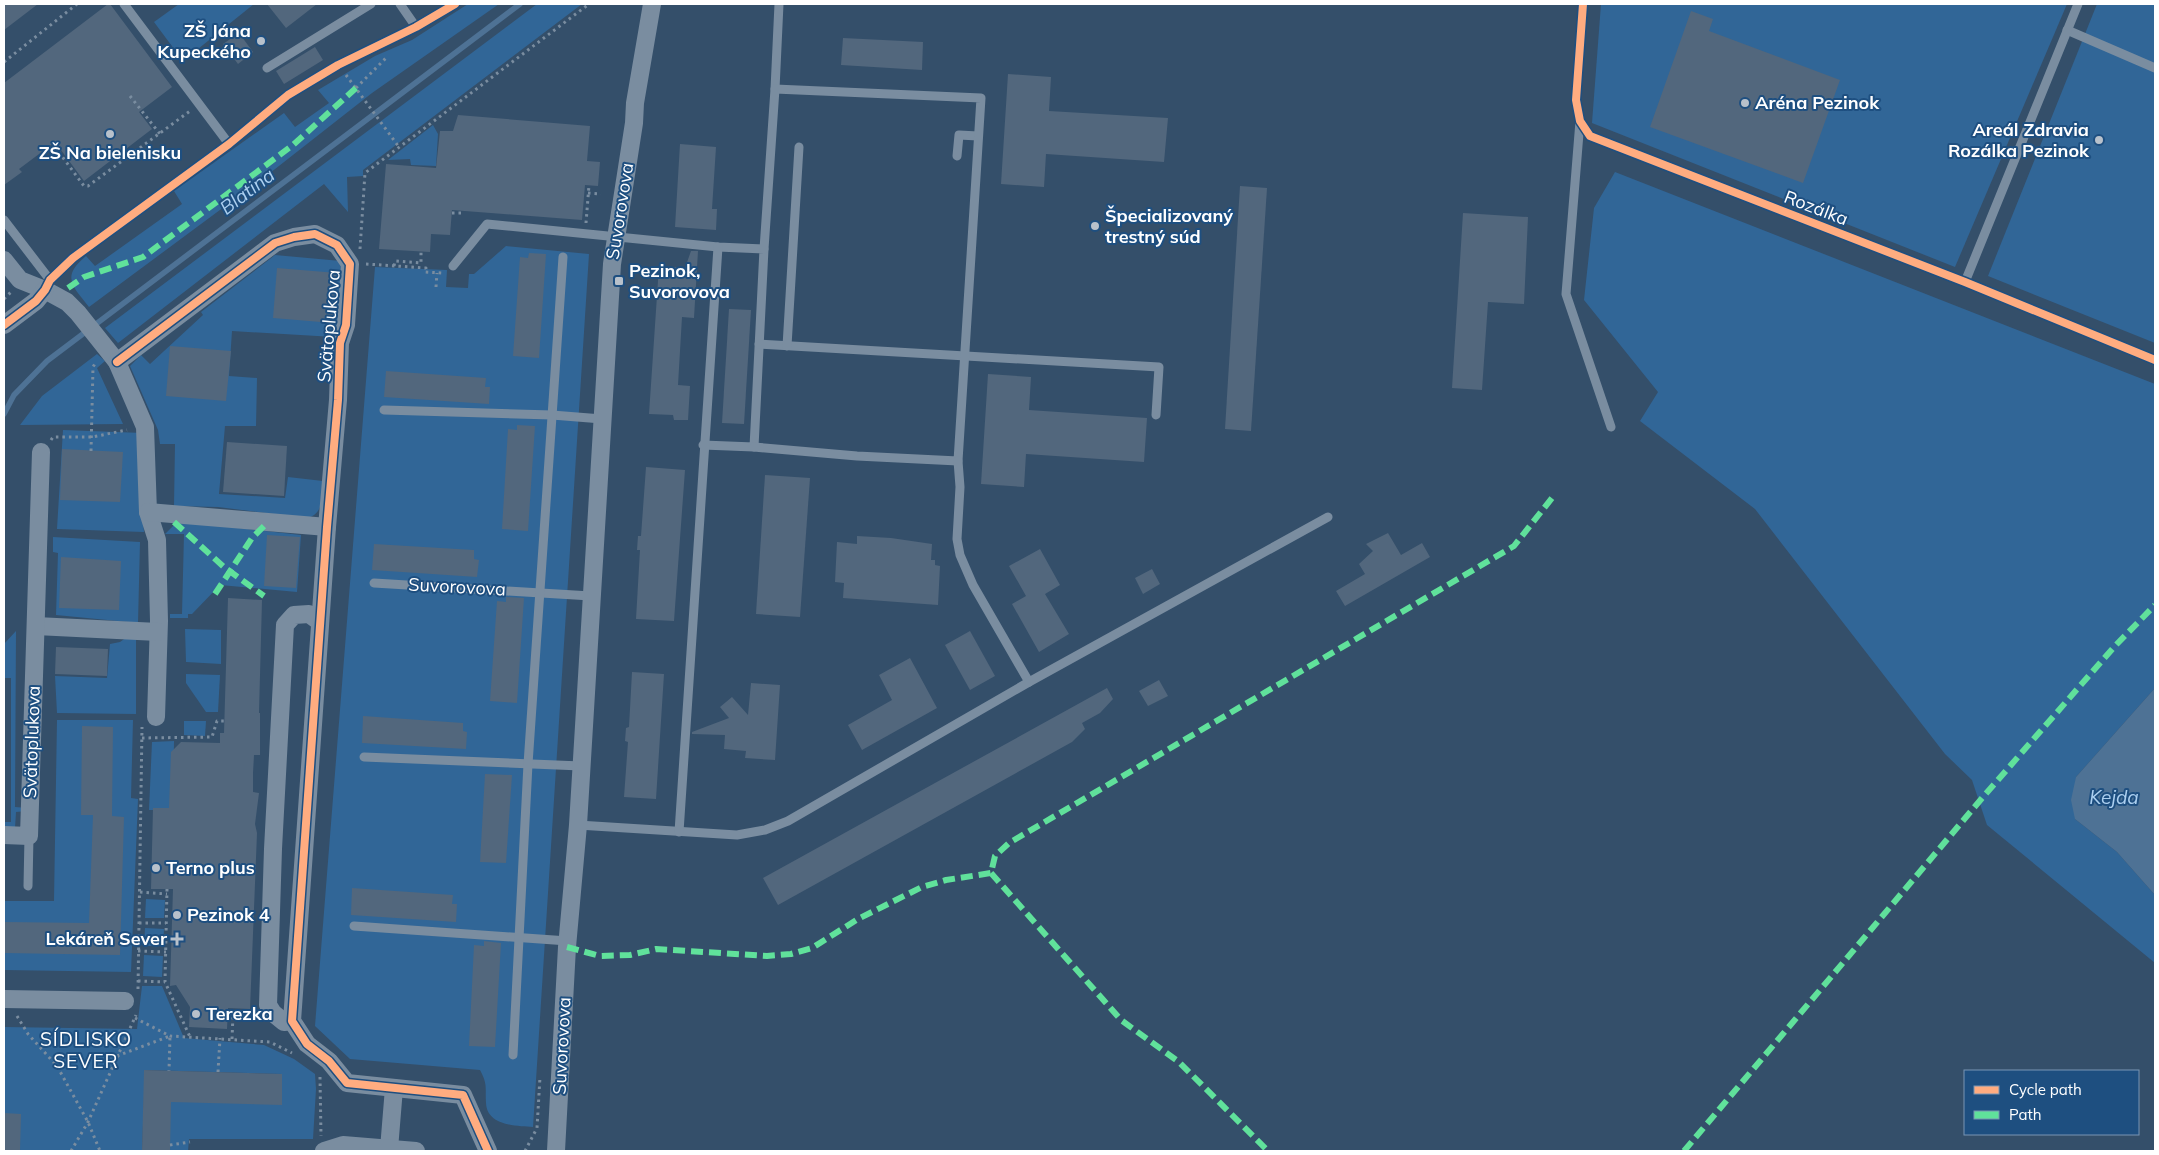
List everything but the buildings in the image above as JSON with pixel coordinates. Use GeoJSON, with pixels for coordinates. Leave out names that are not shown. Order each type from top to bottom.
{"type":"FeatureCollection","features":[{"type":"Feature","properties":{"kind":"street","name":"Suvorovova"},"geometry":{"type":"LineString","coordinates":[[556,1151],[568,941],[582,766],[612,264],[635,103],[652,4]]}},
{"type":"Feature","properties":{"kind":"street","name":"Svätoplukova"},"geometry":{"type":"LineString","coordinates":[[117,362],[276,243],[294,237],[314,234],[337,245],[350,264],[346,325],[340,343],[338,400],[327,527],[292,1021]]}},
{"type":"Feature","properties":{"kind":"street"},"geometry":{"type":"LineString","coordinates":[[4,260],[20,280],[48,285],[78,314],[102,351],[117,362],[145,427],[148,512],[157,540],[158,632],[149,721]]}},
{"type":"Feature","properties":{"kind":"street"},"geometry":{"type":"LineString","coordinates":[[4,325],[36,301],[48,285]]}},
{"type":"Feature","properties":{"kind":"street","name":"Svätoplukova"},"geometry":{"type":"LineString","coordinates":[[29,836],[41,452]]}},
{"type":"Feature","properties":{"kind":"street"},"geometry":{"type":"LineString","coordinates":[[148,512],[327,527]]}},
{"type":"Feature","properties":{"kind":"street"},"geometry":{"type":"LineString","coordinates":[[320,622],[309,614],[294,615],[285,625],[273,849],[268,1005],[273,1013],[284,1022],[292,1021],[306,1044],[329,1061],[346,1083],[463,1095],[488,1151]]}},
{"type":"Feature","properties":{"kind":"street"},"geometry":{"type":"LineString","coordinates":[[36,626],[158,632]]}},
{"type":"Feature","properties":{"kind":"street"},"geometry":{"type":"LineString","coordinates":[[6,835],[29,836]]}},
{"type":"Feature","properties":{"kind":"street"},"geometry":{"type":"LineString","coordinates":[[4,999],[133,1000]]}},
{"type":"Feature","properties":{"kind":"street"},"geometry":{"type":"LineString","coordinates":[[389,1149],[394,1088]]}},
{"type":"Feature","properties":{"kind":"street"},"geometry":{"type":"LineString","coordinates":[[323,1147],[342,1145],[416,1151]]}},
{"type":"Feature","properties":{"kind":"lane"},"geometry":{"type":"LineString","coordinates":[[124,4],[229,144]]}},
{"type":"Feature","properties":{"kind":"lane"},"geometry":{"type":"LineString","coordinates":[[267,68],[371,4]]}},
{"type":"Feature","properties":{"kind":"lane"},"geometry":{"type":"LineString","coordinates":[[400,4],[416,27]]}},
{"type":"Feature","properties":{"kind":"lane"},"geometry":{"type":"LineString","coordinates":[[4,220],[48,285],[73,258],[229,144],[288,95],[338,65],[416,27],[456,4]]}},
{"type":"Feature","properties":{"kind":"lane"},"geometry":{"type":"LineString","coordinates":[[754,448],[779,4]]}},
{"type":"Feature","properties":{"kind":"lane"},"geometry":{"type":"LineString","coordinates":[[1583,4],[1576,100],[1580,121],[1566,294],[1611,427]]}},
{"type":"Feature","properties":{"kind":"lane"},"geometry":{"type":"LineString","coordinates":[[1965,282],[2078,4]]}},
{"type":"Feature","properties":{"kind":"lane"},"geometry":{"type":"LineString","coordinates":[[2067,30],[2155,68]]}},
{"type":"Feature","properties":{"kind":"lane"},"geometry":{"type":"LineString","coordinates":[[775,89],[981,98],[958,461],[960,487],[957,539],[960,555],[973,585],[1029,682]]}},
{"type":"Feature","properties":{"kind":"lane","name":"Rozálka"},"geometry":{"type":"LineString","coordinates":[[1580,121],[1590,136],[1965,282],[2155,360]]}},
{"type":"Feature","properties":{"kind":"lane"},"geometry":{"type":"LineString","coordinates":[[958,156],[959,135],[978,136]]}},
{"type":"Feature","properties":{"kind":"lane"},"geometry":{"type":"LineString","coordinates":[[787,346],[799,148]]}},
{"type":"Feature","properties":{"kind":"lane"},"geometry":{"type":"LineString","coordinates":[[449,268],[487,224],[617,238],[764,249]]}},
{"type":"Feature","properties":{"kind":"lane"},"geometry":{"type":"LineString","coordinates":[[679,832],[703,445],[718,246]]}},
{"type":"Feature","properties":{"kind":"lane"},"geometry":{"type":"LineString","coordinates":[[513,1055],[528,764],[562,257]]}},
{"type":"Feature","properties":{"kind":"lane"},"geometry":{"type":"LineString","coordinates":[[759,344],[1159,367],[1156,415]]}},
{"type":"Feature","properties":{"kind":"lane"},"geometry":{"type":"LineString","coordinates":[[384,410],[552,415],[602,419]]}},
{"type":"Feature","properties":{"kind":"lane"},"geometry":{"type":"LineString","coordinates":[[703,445],[958,461]]}},
{"type":"Feature","properties":{"kind":"lane"},"geometry":{"type":"LineString","coordinates":[[578,825],[737,835],[765,830],[788,821],[1029,682],[1328,517]]}},
{"type":"Feature","properties":{"kind":"lane","name":"Suvorovova"},"geometry":{"type":"LineString","coordinates":[[374,583],[592,596]]}},
{"type":"Feature","properties":{"kind":"lane"},"geometry":{"type":"LineString","coordinates":[[364,757],[582,766]]}},
{"type":"Feature","properties":{"kind":"lane"},"geometry":{"type":"LineString","coordinates":[[28,886],[29,836]]}},
{"type":"Feature","properties":{"kind":"lane"},"geometry":{"type":"LineString","coordinates":[[354,926],[520,936],[568,941]]}},
{"type":"Feature","properties":{"kind":"path"},"geometry":{"type":"LineString","coordinates":[[4,62],[77,4]]}},
{"type":"Feature","properties":{"kind":"path"},"geometry":{"type":"LineString","coordinates":[[350,264],[360,258],[365,173],[589,4]]}},
{"type":"Feature","properties":{"kind":"path"},"geometry":{"type":"LineString","coordinates":[[338,65],[400,147]]}},
{"type":"Feature","properties":{"kind":"path"},"geometry":{"type":"LineString","coordinates":[[130,96],[160,134]]}},
{"type":"Feature","properties":{"kind":"path"},"geometry":{"type":"LineString","coordinates":[[55,146],[84,186],[88,186],[198,104]]}},
{"type":"Feature","properties":{"kind":"path"},"geometry":{"type":"LineString","coordinates":[[586,224],[589,185]]}},
{"type":"Feature","properties":{"kind":"path"},"geometry":{"type":"LineString","coordinates":[[588,193],[602,194]]}},
{"type":"Feature","properties":{"kind":"path"},"geometry":{"type":"LineString","coordinates":[[452,212],[461,213]]}},
{"type":"Feature","properties":{"kind":"path"},"geometry":{"type":"LineString","coordinates":[[394,266],[395,261],[420,263],[421,252]]}},
{"type":"Feature","properties":{"kind":"path"},"geometry":{"type":"LineString","coordinates":[[350,264],[426,268],[426,272],[445,273],[449,268]]}},
{"type":"Feature","properties":{"kind":"path"},"geometry":{"type":"LineString","coordinates":[[436,287],[437,272]]}},
{"type":"Feature","properties":{"kind":"path"},"geometry":{"type":"LineString","coordinates":[[91,451],[93,367],[102,351]]}},
{"type":"Feature","properties":{"kind":"path"},"geometry":{"type":"LineString","coordinates":[[41,452],[53,437],[92,438],[145,427]]}},
{"type":"Feature","properties":{"kind":"path"},"geometry":{"type":"LineString","coordinates":[[71,1151],[88,1122],[117,1056],[136,1019],[133,1000],[138,981],[142,738],[149,721]]}},
{"type":"Feature","properties":{"kind":"path"},"geometry":{"type":"LineString","coordinates":[[142,738],[212,737],[217,721],[224,721]]}},
{"type":"Feature","properties":{"kind":"path"},"geometry":{"type":"LineString","coordinates":[[140,892],[167,892],[166,982],[190,1037]]}},
{"type":"Feature","properties":{"kind":"path"},"geometry":{"type":"LineString","coordinates":[[139,923],[166,923]]}},
{"type":"Feature","properties":{"kind":"path"},"geometry":{"type":"LineString","coordinates":[[138,951],[166,952]]}},
{"type":"Feature","properties":{"kind":"path"},"geometry":{"type":"LineString","coordinates":[[138,981],[166,982]]}},
{"type":"Feature","properties":{"kind":"path"},"geometry":{"type":"LineString","coordinates":[[133,1000],[136,1019]]}},
{"type":"Feature","properties":{"kind":"path"},"geometry":{"type":"LineString","coordinates":[[16,1014],[28,1034],[57,1066],[88,1122],[100,1151]]}},
{"type":"Feature","properties":{"kind":"path"},"geometry":{"type":"LineString","coordinates":[[232,1039],[233,1015],[258,1016]]}},
{"type":"Feature","properties":{"kind":"path"},"geometry":{"type":"LineString","coordinates":[[136,1019],[170,1036]]}},
{"type":"Feature","properties":{"kind":"path"},"geometry":{"type":"LineString","coordinates":[[169,1071],[170,1036]]}},
{"type":"Feature","properties":{"kind":"path"},"geometry":{"type":"LineString","coordinates":[[117,1056],[170,1036],[270,1042],[299,1058]]}},
{"type":"Feature","properties":{"kind":"path"},"geometry":{"type":"LineString","coordinates":[[218,1072],[220,1038]]}},
{"type":"Feature","properties":{"kind":"path"},"geometry":{"type":"LineString","coordinates":[[319,1070],[323,1147]]}},
{"type":"Feature","properties":{"kind":"path"},"geometry":{"type":"LineString","coordinates":[[525,1151],[537,1128],[540,1077]]}},
{"type":"Feature","properties":{"kind":"path"},"geometry":{"type":"LineString","coordinates":[[170,1145],[190,1142]]}},
{"type":"Feature","properties":{"kind":"shaded area"},"geometry":{"type":"Polygon","coordinates":[[[179,4],[254,4],[183,61],[154,22],[179,4]]]}},
{"type":"Feature","properties":{"kind":"shaded area"},"geometry":{"type":"Polygon","coordinates":[[[468,4],[499,4],[372,93],[270,173],[89,307],[78,293],[71,276],[78,263],[86,256],[95,266],[182,204],[174,191],[284,113],[295,127],[329,103],[318,90],[375,56],[412,40],[468,4]]]}},
{"type":"Feature","properties":{"kind":"shaded area"},"geometry":{"type":"Polygon","coordinates":[[[537,4],[582,4],[363,170],[363,176],[347,177],[348,212],[324,184],[118,343],[105,328],[537,4]]]}},
{"type":"Feature","properties":{"kind":"shaded area"},"geometry":{"type":"Polygon","coordinates":[[[1601,4],[2067,4],[1955,267],[1592,123],[1601,4]]]}},
{"type":"Feature","properties":{"kind":"shaded area","name":"Areál Zdravia Rozálka Pezinok"},"geometry":{"type":"Polygon","coordinates":[[[2097,4],[2155,4],[2155,343],[1988,276],[2097,4]]]}},
{"type":"Feature","properties":{"kind":"shaded area"},"geometry":{"type":"Polygon","coordinates":[[[433,125],[438,134],[436,166],[411,165],[410,159],[388,160],[433,125]]]}},
{"type":"Feature","properties":{"kind":"shaded area"},"geometry":{"type":"Polygon","coordinates":[[[1615,172],[2155,384],[2155,688],[2076,777],[2075,819],[2117,852],[2155,895],[2155,963],[1987,825],[1972,780],[1945,754],[1755,509],[1640,421],[1658,392],[1584,300],[1594,208],[1615,172]]]}},
{"type":"Feature","properties":{"kind":"shaded area"},"geometry":{"type":"Polygon","coordinates":[[[506,246],[589,254],[533,1127],[511,1125],[492,1116],[488,1111],[485,1083],[480,1070],[350,1059],[315,1026],[375,267],[447,270],[446,287],[468,288],[469,274],[474,274],[506,246]]]}},
{"type":"Feature","properties":{"kind":"shaded area"},"geometry":{"type":"Polygon","coordinates":[[[275,255],[341,261],[343,325],[334,337],[232,331],[229,376],[257,378],[256,426],[225,426],[219,494],[285,498],[288,477],[323,481],[322,499],[319,509],[312,516],[306,518],[218,507],[174,506],[175,444],[160,444],[158,430],[130,366],[141,355],[150,364],[203,315],[201,312],[275,255]]]}},
{"type":"Feature","properties":{"kind":"shaded area"},"geometry":{"type":"Polygon","coordinates":[[[97,354],[105,361],[97,368],[123,424],[20,425],[42,396],[97,354]]]}},
{"type":"Feature","properties":{"kind":"shaded area"},"geometry":{"type":"Polygon","coordinates":[[[63,430],[143,433],[141,498],[144,532],[57,529],[63,430]]]}},
{"type":"Feature","properties":{"kind":"shaded area"},"geometry":{"type":"Polygon","coordinates":[[[178,521],[301,535],[297,592],[220,585],[192,614],[188,614],[188,618],[170,618],[170,614],[182,614],[184,534],[165,534],[178,521]]]}},
{"type":"Feature","properties":{"kind":"shaded area"},"geometry":{"type":"Polygon","coordinates":[[[53,537],[140,542],[138,623],[56,615],[58,553],[53,552],[53,537]]]}},
{"type":"Feature","properties":{"kind":"shaded area"},"geometry":{"type":"Polygon","coordinates":[[[185,629],[221,630],[221,664],[186,662],[185,629]]]}},
{"type":"Feature","properties":{"kind":"shaded area"},"geometry":{"type":"Polygon","coordinates":[[[16,631],[15,807],[28,808],[27,811],[16,812],[15,828],[4,828],[4,822],[11,822],[11,678],[4,678],[4,644],[16,631]]]}},
{"type":"Feature","properties":{"kind":"shaded area"},"geometry":{"type":"Polygon","coordinates":[[[130,635],[136,636],[136,714],[57,713],[55,676],[107,678],[110,644],[120,642],[130,635]]]}},
{"type":"Feature","properties":{"kind":"shaded area"},"geometry":{"type":"Polygon","coordinates":[[[186,674],[220,675],[218,712],[206,712],[186,683],[186,674]]]}},
{"type":"Feature","properties":{"kind":"shaded area"},"geometry":{"type":"Polygon","coordinates":[[[57,720],[133,720],[131,798],[138,799],[131,972],[4,970],[4,901],[54,901],[57,720]]]}},
{"type":"Feature","properties":{"kind":"shaded area"},"geometry":{"type":"Polygon","coordinates":[[[184,721],[206,721],[205,736],[184,735],[184,721]]]}},
{"type":"Feature","properties":{"kind":"shaded area"},"geometry":{"type":"Polygon","coordinates":[[[174,741],[173,810],[149,810],[152,742],[174,741]]]}},
{"type":"Feature","properties":{"kind":"shaded area"},"geometry":{"type":"Polygon","coordinates":[[[146,899],[165,900],[164,918],[145,918],[146,899]]]}},
{"type":"Feature","properties":{"kind":"shaded area"},"geometry":{"type":"Polygon","coordinates":[[[145,928],[164,929],[163,946],[144,946],[145,928]]]}},
{"type":"Feature","properties":{"kind":"shaded area"},"geometry":{"type":"Polygon","coordinates":[[[144,955],[163,956],[162,977],[143,976],[144,955]]]}},
{"type":"Feature","properties":{"kind":"shaded area"},"geometry":{"type":"Polygon","coordinates":[[[142,986],[162,986],[184,1038],[264,1045],[294,1059],[315,1074],[313,1139],[189,1139],[188,1151],[163,1151],[162,1100],[282,1104],[282,1074],[145,1070],[142,1151],[4,1151],[4,1027],[137,1029],[142,986]]]}},
{"type":"Feature","properties":{"kind":"water","name":"Kejda"},"geometry":{"type":"Polygon","coordinates":[[[2155,688],[2155,895],[2117,852],[2075,819],[2071,800],[2076,777],[2155,688]]]}},
{"type":"Feature","properties":{"kind":"waterway","name":"Blatina"},"geometry":{"type":"LineString","coordinates":[[4,414],[14,395],[47,361],[520,4]]}},
{"type":"Feature","properties":{"kind":"marked path"},"geometry":{"type":"LineString","coordinates":[[68,288],[84,277],[143,257],[293,145],[356,88]]}},
{"type":"Feature","properties":{"kind":"marked path"},"geometry":{"type":"LineString","coordinates":[[567,947],[600,956],[630,955],[656,949],[767,956],[791,954],[812,948],[858,919],[922,887],[946,880],[991,873],[995,856],[1009,843],[1514,546],[1552,498]]}},
{"type":"Feature","properties":{"kind":"marked path"},"geometry":{"type":"LineString","coordinates":[[174,522],[224,567],[264,596]]}},
{"type":"Feature","properties":{"kind":"marked path"},"geometry":{"type":"LineString","coordinates":[[215,594],[252,538],[264,526]]}},
{"type":"Feature","properties":{"kind":"marked path"},"geometry":{"type":"LineString","coordinates":[[1684,1151],[1983,797],[2114,647],[2155,605]]}},
{"type":"Feature","properties":{"kind":"marked path"},"geometry":{"type":"LineString","coordinates":[[991,873],[1121,1020],[1179,1062],[1268,1151]]}},
{"type":"Feature","properties":{"kind":"cycle path"},"geometry":{"type":"LineString","coordinates":[[4,325],[36,301],[50,280],[73,258],[229,144],[288,95],[338,65],[416,27],[455,4]]}},
{"type":"Feature","properties":{"kind":"cycle path"},"geometry":{"type":"LineString","coordinates":[[1583,4],[1576,100],[1580,121],[1590,136],[1965,282],[2155,360]]}},
{"type":"Feature","properties":{"kind":"cycle path"},"geometry":{"type":"LineString","coordinates":[[117,362],[275,243],[294,237],[315,234],[337,245],[350,264],[346,325],[340,343],[338,400],[327,527],[292,1021],[307,1044],[329,1061],[347,1083],[463,1095],[488,1151]]}},
{"type":"Feature","properties":{"kind":"place","name":"ZŠ Jána Kupeckého"},"geometry":{"type":"Point","coordinates":[261,41]}},
{"type":"Feature","properties":{"kind":"place","name":"Aréna Pezinok"},"geometry":{"type":"Point","coordinates":[1745,103]}},
{"type":"Feature","properties":{"kind":"place","name":"ZŠ Na bielenisku"},"geometry":{"type":"Point","coordinates":[110,134]}},
{"type":"Feature","properties":{"kind":"place","name":"Areál Zdravia Rozálka Pezinok"},"geometry":{"type":"Point","coordinates":[2099,140]}},
{"type":"Feature","properties":{"kind":"place","name":"Špecializovaný trestný súd"},"geometry":{"type":"Point","coordinates":[1095,226]}},
{"type":"Feature","properties":{"kind":"place","name":"Pezinok, Suvorovova"},"geometry":{"type":"Point","coordinates":[619,281]}},
{"type":"Feature","properties":{"kind":"place","name":"Terno plus"},"geometry":{"type":"Point","coordinates":[156,868]}},
{"type":"Feature","properties":{"kind":"place","name":"Pezinok 4"},"geometry":{"type":"Point","coordinates":[177,915]}},
{"type":"Feature","properties":{"kind":"place","name":"Lekáreň Sever"},"geometry":{"type":"Point","coordinates":[177,939]}},
{"type":"Feature","properties":{"kind":"place","name":"Terezka"},"geometry":{"type":"Point","coordinates":[196,1014]}},
{"type":"Feature","properties":{"kind":"district","name":"SÍDLISKO SEVER"},"geometry":{"type":"Point","coordinates":[86,1050]}}]}
